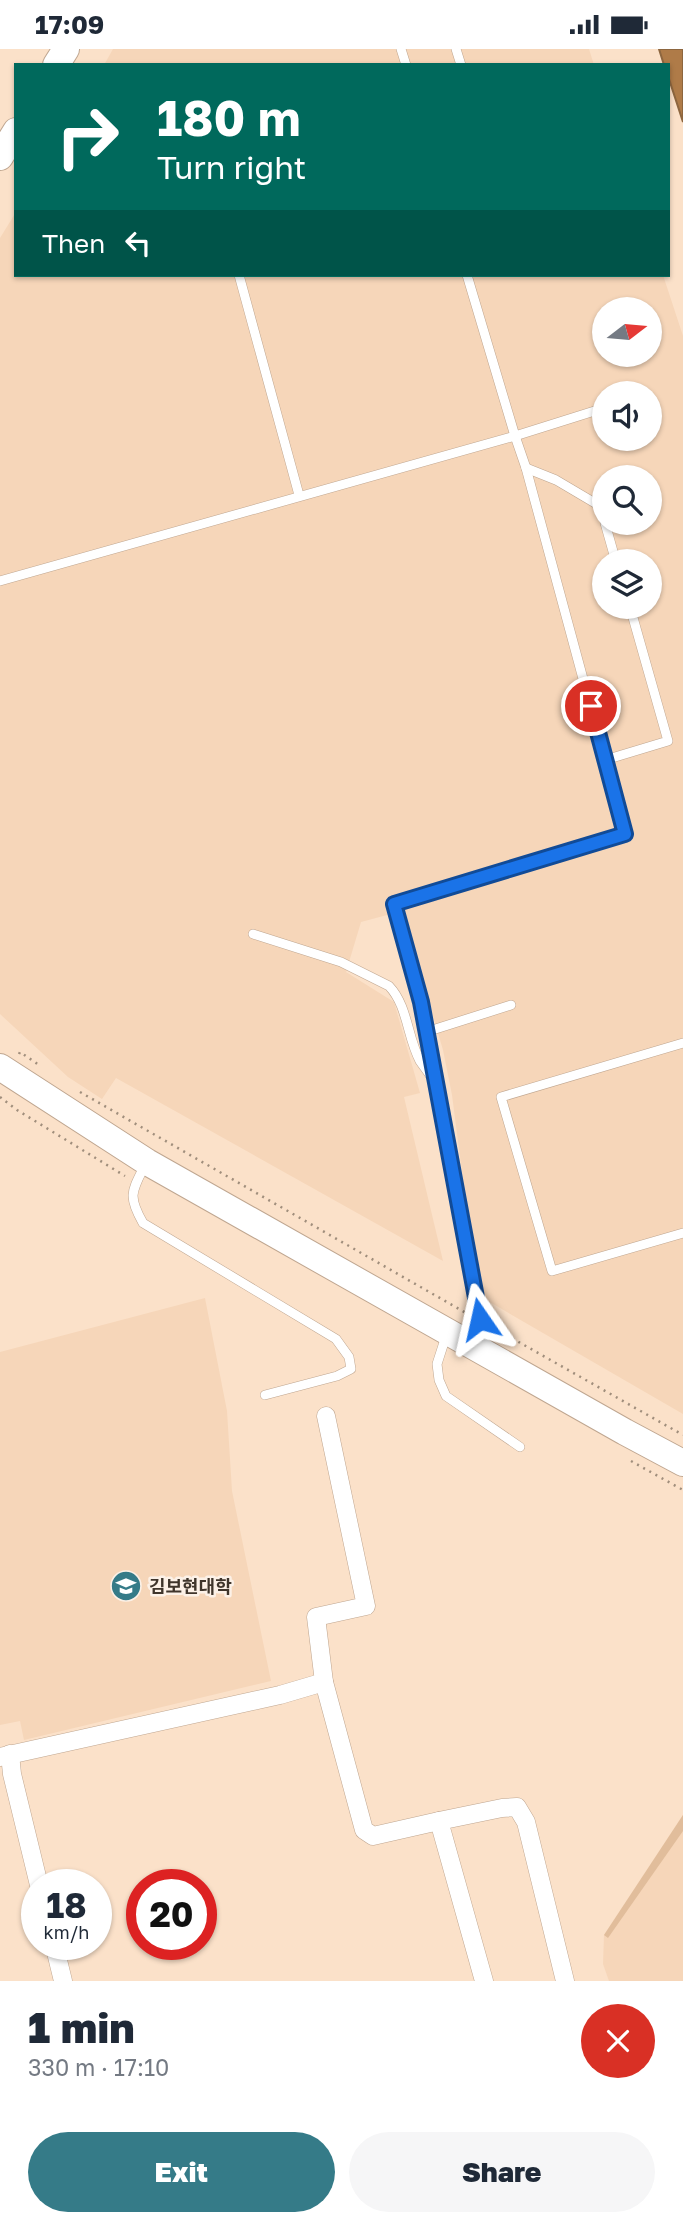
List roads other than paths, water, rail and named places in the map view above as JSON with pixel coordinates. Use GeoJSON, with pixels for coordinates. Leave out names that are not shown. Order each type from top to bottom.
{"type":"FeatureCollection","features":[{"type":"Feature","properties":{"kind":"main road"},"geometry":{"type":"LineString","coordinates":[[0,157],[14,134]]}},
{"type":"Feature","properties":{"kind":"main road"},"geometry":{"type":"LineString","coordinates":[[3,1069],[147,1162],[683,1463]]}},
{"type":"Feature","properties":{"kind":"street"},"geometry":{"type":"LineString","coordinates":[[326,1416],[366,1606],[316,1617],[324,1682],[364,1830],[373,1836],[517,1807],[526,1822],[565,1981]]}},
{"type":"Feature","properties":{"kind":"street"},"geometry":{"type":"LineString","coordinates":[[35,1869],[5,1756],[280,1695],[324,1682]]}},
{"type":"Feature","properties":{"kind":"street"},"geometry":{"type":"LineString","coordinates":[[439,1821],[484,1981]]}},
{"type":"Feature","properties":{"kind":"street"},"geometry":{"type":"LineString","coordinates":[[58,1960],[63,1981]]}},
{"type":"Feature","properties":{"kind":"lane"},"geometry":{"type":"LineString","coordinates":[[240,277],[299,495]]}},
{"type":"Feature","properties":{"kind":"lane"},"geometry":{"type":"LineString","coordinates":[[468,277],[526,468],[625,834],[394,904],[421,1002],[486,1353]]}},
{"type":"Feature","properties":{"kind":"lane"},"geometry":{"type":"LineString","coordinates":[[0,581],[515,436],[592,412]]}},
{"type":"Feature","properties":{"kind":"lane"},"geometry":{"type":"LineString","coordinates":[[526,468],[556,480],[592,501]]}},
{"type":"Feature","properties":{"kind":"lane"},"geometry":{"type":"LineString","coordinates":[[605,760],[668,741],[633,619]]}},
{"type":"Feature","properties":{"kind":"lane"},"geometry":{"type":"LineString","coordinates":[[253,934],[341,962],[389,986],[401,1006],[419,1060],[436,1084]]}},
{"type":"Feature","properties":{"kind":"lane"},"geometry":{"type":"LineString","coordinates":[[426,1032],[511,1005]]}},
{"type":"Feature","properties":{"kind":"lane"},"geometry":{"type":"LineString","coordinates":[[683,1043],[501,1097],[552,1271],[683,1233]]}},
{"type":"Feature","properties":{"kind":"lane"},"geometry":{"type":"LineString","coordinates":[[147,1162],[135,1185],[132,1204],[143,1223],[337,1339],[349,1357],[351,1369],[337,1376],[265,1395]]}},
{"type":"Feature","properties":{"kind":"lane"},"geometry":{"type":"LineString","coordinates":[[448,1332],[437,1364],[439,1380],[446,1396],[520,1447]]}},
{"type":"Feature","properties":{"kind":"place","name":"김보현대학"},"geometry":{"type":"Point","coordinates":[126,1586]}}]}
